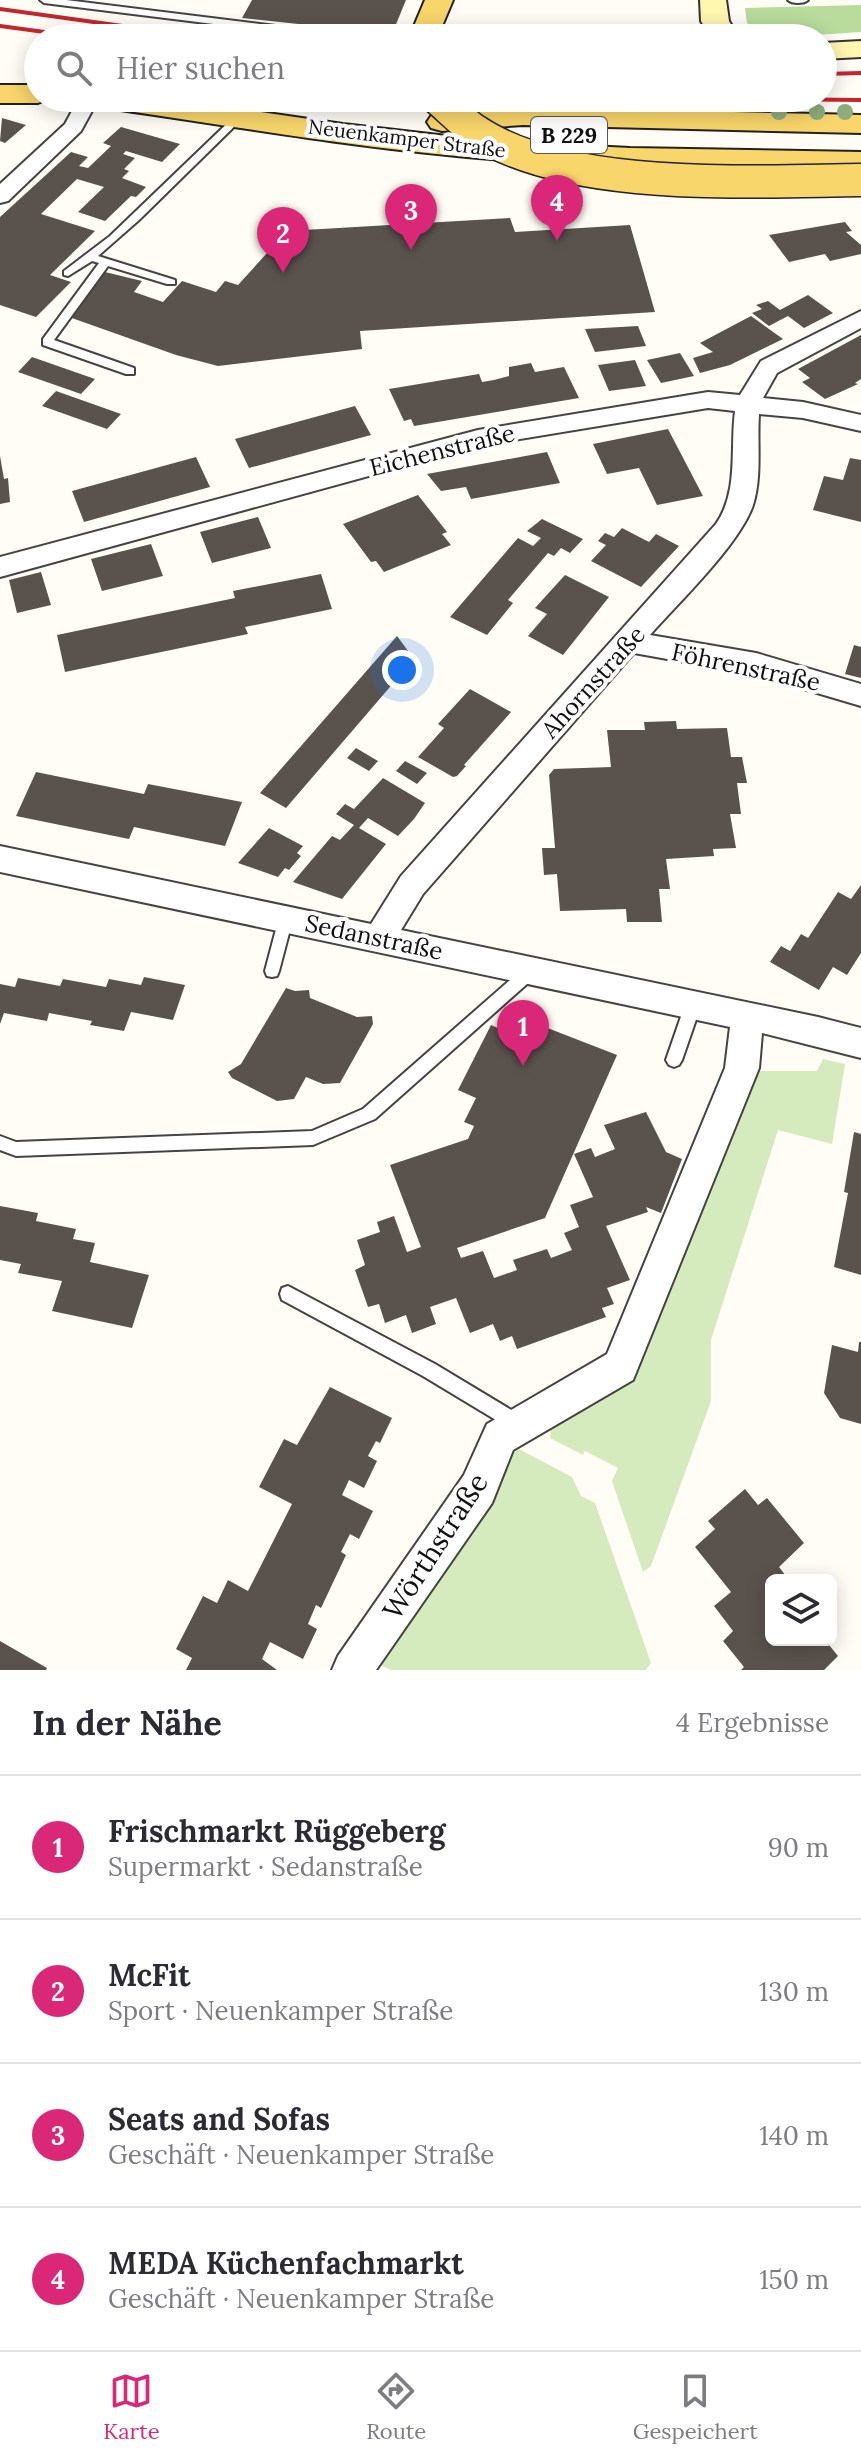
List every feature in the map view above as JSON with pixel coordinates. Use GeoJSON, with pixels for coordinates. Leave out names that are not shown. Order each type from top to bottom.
{"type":"FeatureCollection","features":[{"type":"Feature","properties":{"kind":"main road"},"geometry":{"type":"LineString","coordinates":[[429,24],[439,0]]}},
{"type":"Feature","properties":{"kind":"main road"},"geometry":{"type":"LineString","coordinates":[[0,70],[24,71]]}},
{"type":"Feature","properties":{"kind":"main road"},"geometry":{"type":"LineString","coordinates":[[0,94],[24,94]]}},
{"type":"Feature","properties":{"kind":"main road","name":"Neuenkamper Straße"},"geometry":{"type":"LineString","coordinates":[[202,112],[491,150],[696,150],[861,141]]}},
{"type":"Feature","properties":{"kind":"main road"},"geometry":{"type":"LineString","coordinates":[[443,112],[489,139],[533,157],[577,168],[672,178],[861,180]]}},
{"type":"Feature","properties":{"kind":"main road","name":"Neuenkamper Straße"},"geometry":{"type":"LineString","coordinates":[[448,112],[553,134],[696,150],[861,161]]}},
{"type":"Feature","properties":{"kind":"main road","name":"B 229"},"geometry":{"type":"LineString","coordinates":[[467,112],[673,122],[861,124]]}},
{"type":"Feature","properties":{"kind":"main road","name":"B 229"},"geometry":{"type":"LineString","coordinates":[[344,133],[429,158],[561,180],[662,189],[861,193]]}},
{"type":"Feature","properties":{"kind":"street"},"geometry":{"type":"LineString","coordinates":[[713,0],[716,24]]}},
{"type":"Feature","properties":{"kind":"street"},"geometry":{"type":"LineString","coordinates":[[837,50],[861,49]]}},
{"type":"Feature","properties":{"kind":"street"},"geometry":{"type":"LineString","coordinates":[[0,196],[74,127],[82,112]]}},
{"type":"Feature","properties":{"kind":"street"},"geometry":{"type":"LineString","coordinates":[[749,403],[759,377],[769,367],[861,318]]}},
{"type":"Feature","properties":{"kind":"street","name":"Eichenstraße"},"geometry":{"type":"LineString","coordinates":[[0,567],[478,438],[679,404],[708,400],[749,403],[803,410],[861,423]]}},
{"type":"Feature","properties":{"kind":"street","name":"Ahornstraße"},"geometry":{"type":"LineString","coordinates":[[379,937],[412,885],[723,534],[741,504],[745,476],[744,433],[749,403]]}},
{"type":"Feature","properties":{"kind":"street","name":"Föhrenstraße"},"geometry":{"type":"LineString","coordinates":[[630,642],[756,664],[861,695]]}},
{"type":"Feature","properties":{"kind":"street","name":"Sedanstraße"},"geometry":{"type":"LineString","coordinates":[[0,859],[379,937],[861,1043]]}},
{"type":"Feature","properties":{"kind":"street"},"geometry":{"type":"LineString","coordinates":[[518,1424],[620,1367],[742,1068],[747,1017]]}},
{"type":"Feature","properties":{"kind":"street","name":"Wörthstraße"},"geometry":{"type":"LineString","coordinates":[[352,1670],[478,1489],[500,1437],[518,1424]]}},
{"type":"Feature","properties":{"kind":"lane"},"geometry":{"type":"LineString","coordinates":[[44,0],[236,24]]}},
{"type":"Feature","properties":{"kind":"lane"},"geometry":{"type":"LineString","coordinates":[[792,0],[804,0]]}},
{"type":"Feature","properties":{"kind":"lane"},"geometry":{"type":"LineString","coordinates":[[68,273],[92,258],[209,141],[239,117]]}},
{"type":"Feature","properties":{"kind":"lane"},"geometry":{"type":"LineString","coordinates":[[92,258],[171,282]]}},
{"type":"Feature","properties":{"kind":"lane"},"geometry":{"type":"LineString","coordinates":[[105,262],[47,342],[130,371]]}},
{"type":"Feature","properties":{"kind":"lane"},"geometry":{"type":"LineString","coordinates":[[272,971],[286,918]]}},
{"type":"Feature","properties":{"kind":"lane"},"geometry":{"type":"LineString","coordinates":[[0,1143],[16,1149],[313,1138],[369,1114],[531,971]]}},
{"type":"Feature","properties":{"kind":"lane"},"geometry":{"type":"LineString","coordinates":[[674,1060],[693,1005]]}},
{"type":"Feature","properties":{"kind":"lane"},"geometry":{"type":"LineString","coordinates":[[288,1294],[429,1370],[518,1424]]}},
{"type":"Feature","properties":{"kind":"green space"},"geometry":{"type":"Polygon","coordinates":[[[861,5],[861,32],[837,34],[837,24],[748,24],[745,8],[861,5]]]}},
{"type":"Feature","properties":{"kind":"green space"},"geometry":{"type":"Polygon","coordinates":[[[823,1059],[845,1064],[832,1144],[778,1130],[711,1340],[711,1401],[651,1566],[643,1572],[612,1481],[618,1468],[550,1438],[551,1426],[633,1378],[751,1071],[817,1071],[823,1059]]]}},
{"type":"Feature","properties":{"kind":"green space"},"geometry":{"type":"Polygon","coordinates":[[[519,1449],[572,1477],[581,1496],[595,1503],[651,1663],[646,1670],[391,1670],[378,1664],[500,1462],[519,1449]]]}},
{"type":"Feature","properties":{"kind":"building"},"geometry":{"type":"Polygon","coordinates":[[[252,0],[406,0],[396,24],[298,24],[242,18],[252,0]]]}},
{"type":"Feature","properties":{"kind":"building"},"geometry":{"type":"Polygon","coordinates":[[[2,118],[26,125],[5,143],[0,141],[2,118]]]}},
{"type":"Feature","properties":{"kind":"building"},"geometry":{"type":"Polygon","coordinates":[[[121,127],[180,144],[162,162],[126,151],[123,154],[135,158],[124,169],[129,171],[122,178],[146,187],[136,197],[131,196],[105,221],[78,212],[104,187],[77,179],[41,214],[95,231],[50,275],[71,282],[36,317],[0,305],[0,217],[71,152],[88,157],[79,166],[88,168],[111,146],[103,143],[121,127]]]}},
{"type":"Feature","properties":{"kind":"building"},"geometry":{"type":"Polygon","coordinates":[[[510,218],[515,232],[630,225],[655,312],[360,331],[362,349],[218,366],[176,355],[69,317],[105,272],[142,281],[134,292],[163,302],[182,281],[216,292],[225,281],[238,285],[287,231],[510,218]]]}},
{"type":"Feature","properties":{"kind":"building"},"geometry":{"type":"Polygon","coordinates":[[[845,222],[852,231],[846,232],[861,245],[861,254],[830,261],[825,254],[789,262],[769,235],[845,222]]]}},
{"type":"Feature","properties":{"kind":"building"},"geometry":{"type":"Polygon","coordinates":[[[808,295],[833,313],[804,328],[788,316],[769,326],[752,313],[762,309],[756,305],[768,301],[780,310],[808,295]]]}},
{"type":"Feature","properties":{"kind":"building"},"geometry":{"type":"Polygon","coordinates":[[[751,316],[783,339],[730,365],[700,373],[693,358],[713,352],[700,343],[751,316]]]}},
{"type":"Feature","properties":{"kind":"building"},"geometry":{"type":"Polygon","coordinates":[[[638,326],[646,346],[595,352],[585,329],[638,326]]]}},
{"type":"Feature","properties":{"kind":"building"},"geometry":{"type":"Polygon","coordinates":[[[861,335],[861,379],[855,383],[858,384],[825,399],[802,382],[810,378],[798,369],[861,335]]]}},
{"type":"Feature","properties":{"kind":"building"},"geometry":{"type":"Polygon","coordinates":[[[680,353],[694,376],[661,383],[647,360],[680,353]]]}},
{"type":"Feature","properties":{"kind":"building"},"geometry":{"type":"Polygon","coordinates":[[[32,357],[95,379],[81,394],[18,372],[32,357]]]}},
{"type":"Feature","properties":{"kind":"building"},"geometry":{"type":"Polygon","coordinates":[[[635,360],[646,386],[609,391],[598,365],[635,360]]]}},
{"type":"Feature","properties":{"kind":"building"},"geometry":{"type":"Polygon","coordinates":[[[531,363],[535,372],[564,367],[579,398],[414,426],[411,419],[404,421],[389,389],[479,374],[482,382],[494,380],[509,376],[509,367],[531,363]]]}},
{"type":"Feature","properties":{"kind":"building"},"geometry":{"type":"Polygon","coordinates":[[[56,391],[121,414],[107,429],[42,406],[56,391]]]}},
{"type":"Feature","properties":{"kind":"building"},"geometry":{"type":"Polygon","coordinates":[[[355,406],[371,435],[249,468],[235,439],[355,406]]]}},
{"type":"Feature","properties":{"kind":"building"},"geometry":{"type":"Polygon","coordinates":[[[668,429],[703,496],[657,505],[639,468],[607,474],[593,444],[668,429]]]}},
{"type":"Feature","properties":{"kind":"building"},"geometry":{"type":"Polygon","coordinates":[[[547,452],[560,483],[471,499],[466,487],[441,491],[427,474],[547,452]]]}},
{"type":"Feature","properties":{"kind":"building"},"geometry":{"type":"Polygon","coordinates":[[[0,456],[4,479],[8,478],[10,502],[0,504],[0,456]]]}},
{"type":"Feature","properties":{"kind":"building"},"geometry":{"type":"Polygon","coordinates":[[[196,457],[210,487],[84,522],[72,491],[196,457]]]}},
{"type":"Feature","properties":{"kind":"building"},"geometry":{"type":"Polygon","coordinates":[[[850,458],[861,460],[861,522],[813,510],[824,476],[843,480],[850,458]]]}},
{"type":"Feature","properties":{"kind":"building"},"geometry":{"type":"Polygon","coordinates":[[[418,495],[447,532],[442,534],[451,545],[384,572],[376,561],[371,562],[343,524],[418,495]]]}},
{"type":"Feature","properties":{"kind":"building"},"geometry":{"type":"Polygon","coordinates":[[[258,517],[271,548],[212,563],[200,532],[258,517]]]}},
{"type":"Feature","properties":{"kind":"building"},"geometry":{"type":"Polygon","coordinates":[[[542,519],[583,539],[570,553],[561,548],[554,556],[548,553],[508,600],[513,603],[487,635],[450,617],[518,538],[533,546],[541,538],[527,531],[542,519]]]}},
{"type":"Feature","properties":{"kind":"building"},"geometry":{"type":"Polygon","coordinates":[[[622,528],[649,542],[656,534],[679,546],[641,587],[591,561],[606,545],[598,541],[605,533],[614,537],[622,528]]]}},
{"type":"Feature","properties":{"kind":"building"},"geometry":{"type":"Polygon","coordinates":[[[151,544],[163,576],[102,591],[91,559],[151,544]]]}},
{"type":"Feature","properties":{"kind":"building"},"geometry":{"type":"Polygon","coordinates":[[[41,572],[51,605],[17,613],[9,580],[41,572]]]}},
{"type":"Feature","properties":{"kind":"building"},"geometry":{"type":"Polygon","coordinates":[[[321,574],[332,609],[245,627],[248,634],[65,672],[57,635],[235,598],[233,591],[321,574]]]}},
{"type":"Feature","properties":{"kind":"building"},"geometry":{"type":"Polygon","coordinates":[[[565,575],[609,597],[563,655],[528,636],[547,614],[535,608],[565,575]]]}},
{"type":"Feature","properties":{"kind":"building"},"geometry":{"type":"Polygon","coordinates":[[[397,636],[414,659],[286,808],[260,793],[397,636]]]}},
{"type":"Feature","properties":{"kind":"building"},"geometry":{"type":"Polygon","coordinates":[[[854,645],[861,647],[861,678],[845,674],[854,645]]]}},
{"type":"Feature","properties":{"kind":"building"},"geometry":{"type":"Polygon","coordinates":[[[470,689],[511,712],[453,777],[418,757],[444,728],[438,724],[470,689]]]}},
{"type":"Feature","properties":{"kind":"building"},"geometry":{"type":"Polygon","coordinates":[[[676,721],[677,729],[727,728],[731,757],[742,757],[747,783],[737,783],[741,814],[730,814],[736,848],[713,849],[714,856],[666,859],[670,889],[659,889],[662,922],[627,922],[626,909],[560,911],[557,874],[544,875],[542,848],[555,848],[549,775],[554,769],[611,767],[607,730],[645,730],[644,722],[676,721]]]}},
{"type":"Feature","properties":{"kind":"building"},"geometry":{"type":"Polygon","coordinates":[[[356,748],[378,761],[369,771],[347,758],[356,748]]]}},
{"type":"Feature","properties":{"kind":"building"},"geometry":{"type":"Polygon","coordinates":[[[405,761],[427,773],[417,784],[396,771],[405,761]]]}},
{"type":"Feature","properties":{"kind":"building"},"geometry":{"type":"Polygon","coordinates":[[[36,772],[144,794],[148,784],[242,802],[225,846],[134,827],[129,839],[16,816],[36,772]]]}},
{"type":"Feature","properties":{"kind":"building"},"geometry":{"type":"Polygon","coordinates":[[[383,778],[425,803],[414,819],[398,836],[368,818],[359,828],[386,844],[342,899],[293,882],[332,836],[340,840],[354,825],[336,814],[345,804],[354,809],[383,778]]]}},
{"type":"Feature","properties":{"kind":"building"},"geometry":{"type":"Polygon","coordinates":[[[269,828],[303,846],[297,853],[301,856],[278,877],[238,863],[269,828]]]}},
{"type":"Feature","properties":{"kind":"building"},"geometry":{"type":"Polygon","coordinates":[[[861,885],[861,953],[847,975],[833,967],[819,990],[770,962],[781,946],[790,951],[801,934],[808,938],[838,892],[851,899],[861,885]]]}},
{"type":"Feature","properties":{"kind":"building"},"geometry":{"type":"Polygon","coordinates":[[[144,977],[185,985],[173,1020],[131,1012],[124,1031],[49,1013],[47,1021],[4,1013],[0,1024],[0,984],[15,987],[18,978],[60,986],[63,979],[106,987],[109,979],[141,985],[144,977]]]}},
{"type":"Feature","properties":{"kind":"building"},"geometry":{"type":"Polygon","coordinates":[[[286,988],[309,990],[310,998],[357,1017],[372,1016],[373,1024],[340,1083],[323,1084],[306,1077],[294,1099],[277,1101],[232,1078],[228,1072],[241,1064],[286,988]]]}},
{"type":"Feature","properties":{"kind":"building"},"geometry":{"type":"Polygon","coordinates":[[[527,1020],[617,1055],[545,1218],[457,1248],[461,1258],[483,1251],[494,1278],[517,1270],[513,1260],[547,1249],[551,1258],[572,1250],[564,1233],[579,1227],[570,1205],[593,1197],[574,1154],[591,1148],[595,1157],[615,1149],[604,1125],[646,1112],[666,1152],[682,1159],[661,1213],[646,1207],[648,1212],[606,1226],[630,1280],[607,1288],[614,1304],[602,1308],[606,1317],[517,1349],[512,1336],[500,1341],[493,1324],[470,1333],[456,1298],[430,1307],[436,1324],[412,1333],[406,1315],[385,1323],[379,1304],[368,1307],[355,1270],[365,1265],[357,1240],[380,1232],[377,1222],[394,1216],[407,1252],[421,1247],[390,1165],[468,1139],[474,1126],[464,1122],[476,1098],[458,1090],[491,1025],[518,1037],[527,1020]]]}},
{"type":"Feature","properties":{"kind":"building"},"geometry":{"type":"Polygon","coordinates":[[[854,1132],[861,1134],[861,1275],[834,1267],[848,1193],[844,1192],[854,1132]]]}},
{"type":"Feature","properties":{"kind":"building"},"geometry":{"type":"Polygon","coordinates":[[[0,1206],[38,1213],[36,1221],[76,1229],[73,1239],[95,1243],[90,1262],[149,1275],[132,1328],[52,1311],[62,1281],[18,1273],[21,1264],[0,1260],[0,1206]]]}},
{"type":"Feature","properties":{"kind":"building"},"geometry":{"type":"Polygon","coordinates":[[[859,1342],[861,1424],[840,1418],[824,1393],[832,1345],[858,1352],[859,1342]]]}},
{"type":"Feature","properties":{"kind":"building"},"geometry":{"type":"Polygon","coordinates":[[[330,1387],[392,1418],[380,1443],[376,1441],[368,1456],[377,1461],[364,1488],[349,1480],[342,1495],[373,1511],[359,1539],[350,1534],[341,1552],[346,1555],[321,1608],[316,1605],[308,1624],[317,1629],[303,1659],[270,1642],[262,1659],[277,1670],[186,1670],[192,1658],[176,1649],[203,1596],[217,1603],[228,1580],[248,1591],[292,1504],[259,1487],[284,1439],[297,1445],[330,1387]]]}},
{"type":"Feature","properties":{"kind":"building"},"geometry":{"type":"Polygon","coordinates":[[[745,1489],[758,1505],[767,1498],[804,1543],[779,1567],[784,1574],[765,1574],[765,1646],[830,1646],[838,1656],[824,1670],[741,1670],[744,1667],[723,1641],[733,1631],[714,1606],[731,1592],[695,1547],[715,1529],[708,1521],[745,1489]]]}},
{"type":"Feature","properties":{"kind":"building"},"geometry":{"type":"Polygon","coordinates":[[[0,1641],[47,1668],[46,1670],[0,1670],[0,1641]]]}},
{"type":"Feature","properties":{"kind":"railway"},"geometry":{"type":"LineString","coordinates":[[0,9],[108,24]]}},
{"type":"Feature","properties":{"kind":"railway"},"geometry":{"type":"LineString","coordinates":[[0,26],[24,29]]}},
{"type":"Feature","properties":{"kind":"railway"},"geometry":{"type":"LineString","coordinates":[[837,74],[861,73]]}},
{"type":"Feature","properties":{"kind":"railway"},"geometry":{"type":"LineString","coordinates":[[837,100],[861,100]]}},
{"type":"Feature","properties":{"kind":"place","name":"MEDA Küchenfachmarkt"},"geometry":{"type":"Point","coordinates":[557,241]}},
{"type":"Feature","properties":{"kind":"place","name":"Seats and Sofas"},"geometry":{"type":"Point","coordinates":[411,250]}},
{"type":"Feature","properties":{"kind":"place","name":"McFit"},"geometry":{"type":"Point","coordinates":[283,273]}},
{"type":"Feature","properties":{"kind":"place","name":"Frischmarkt Rüggeberg"},"geometry":{"type":"Point","coordinates":[523,1066]}}]}
